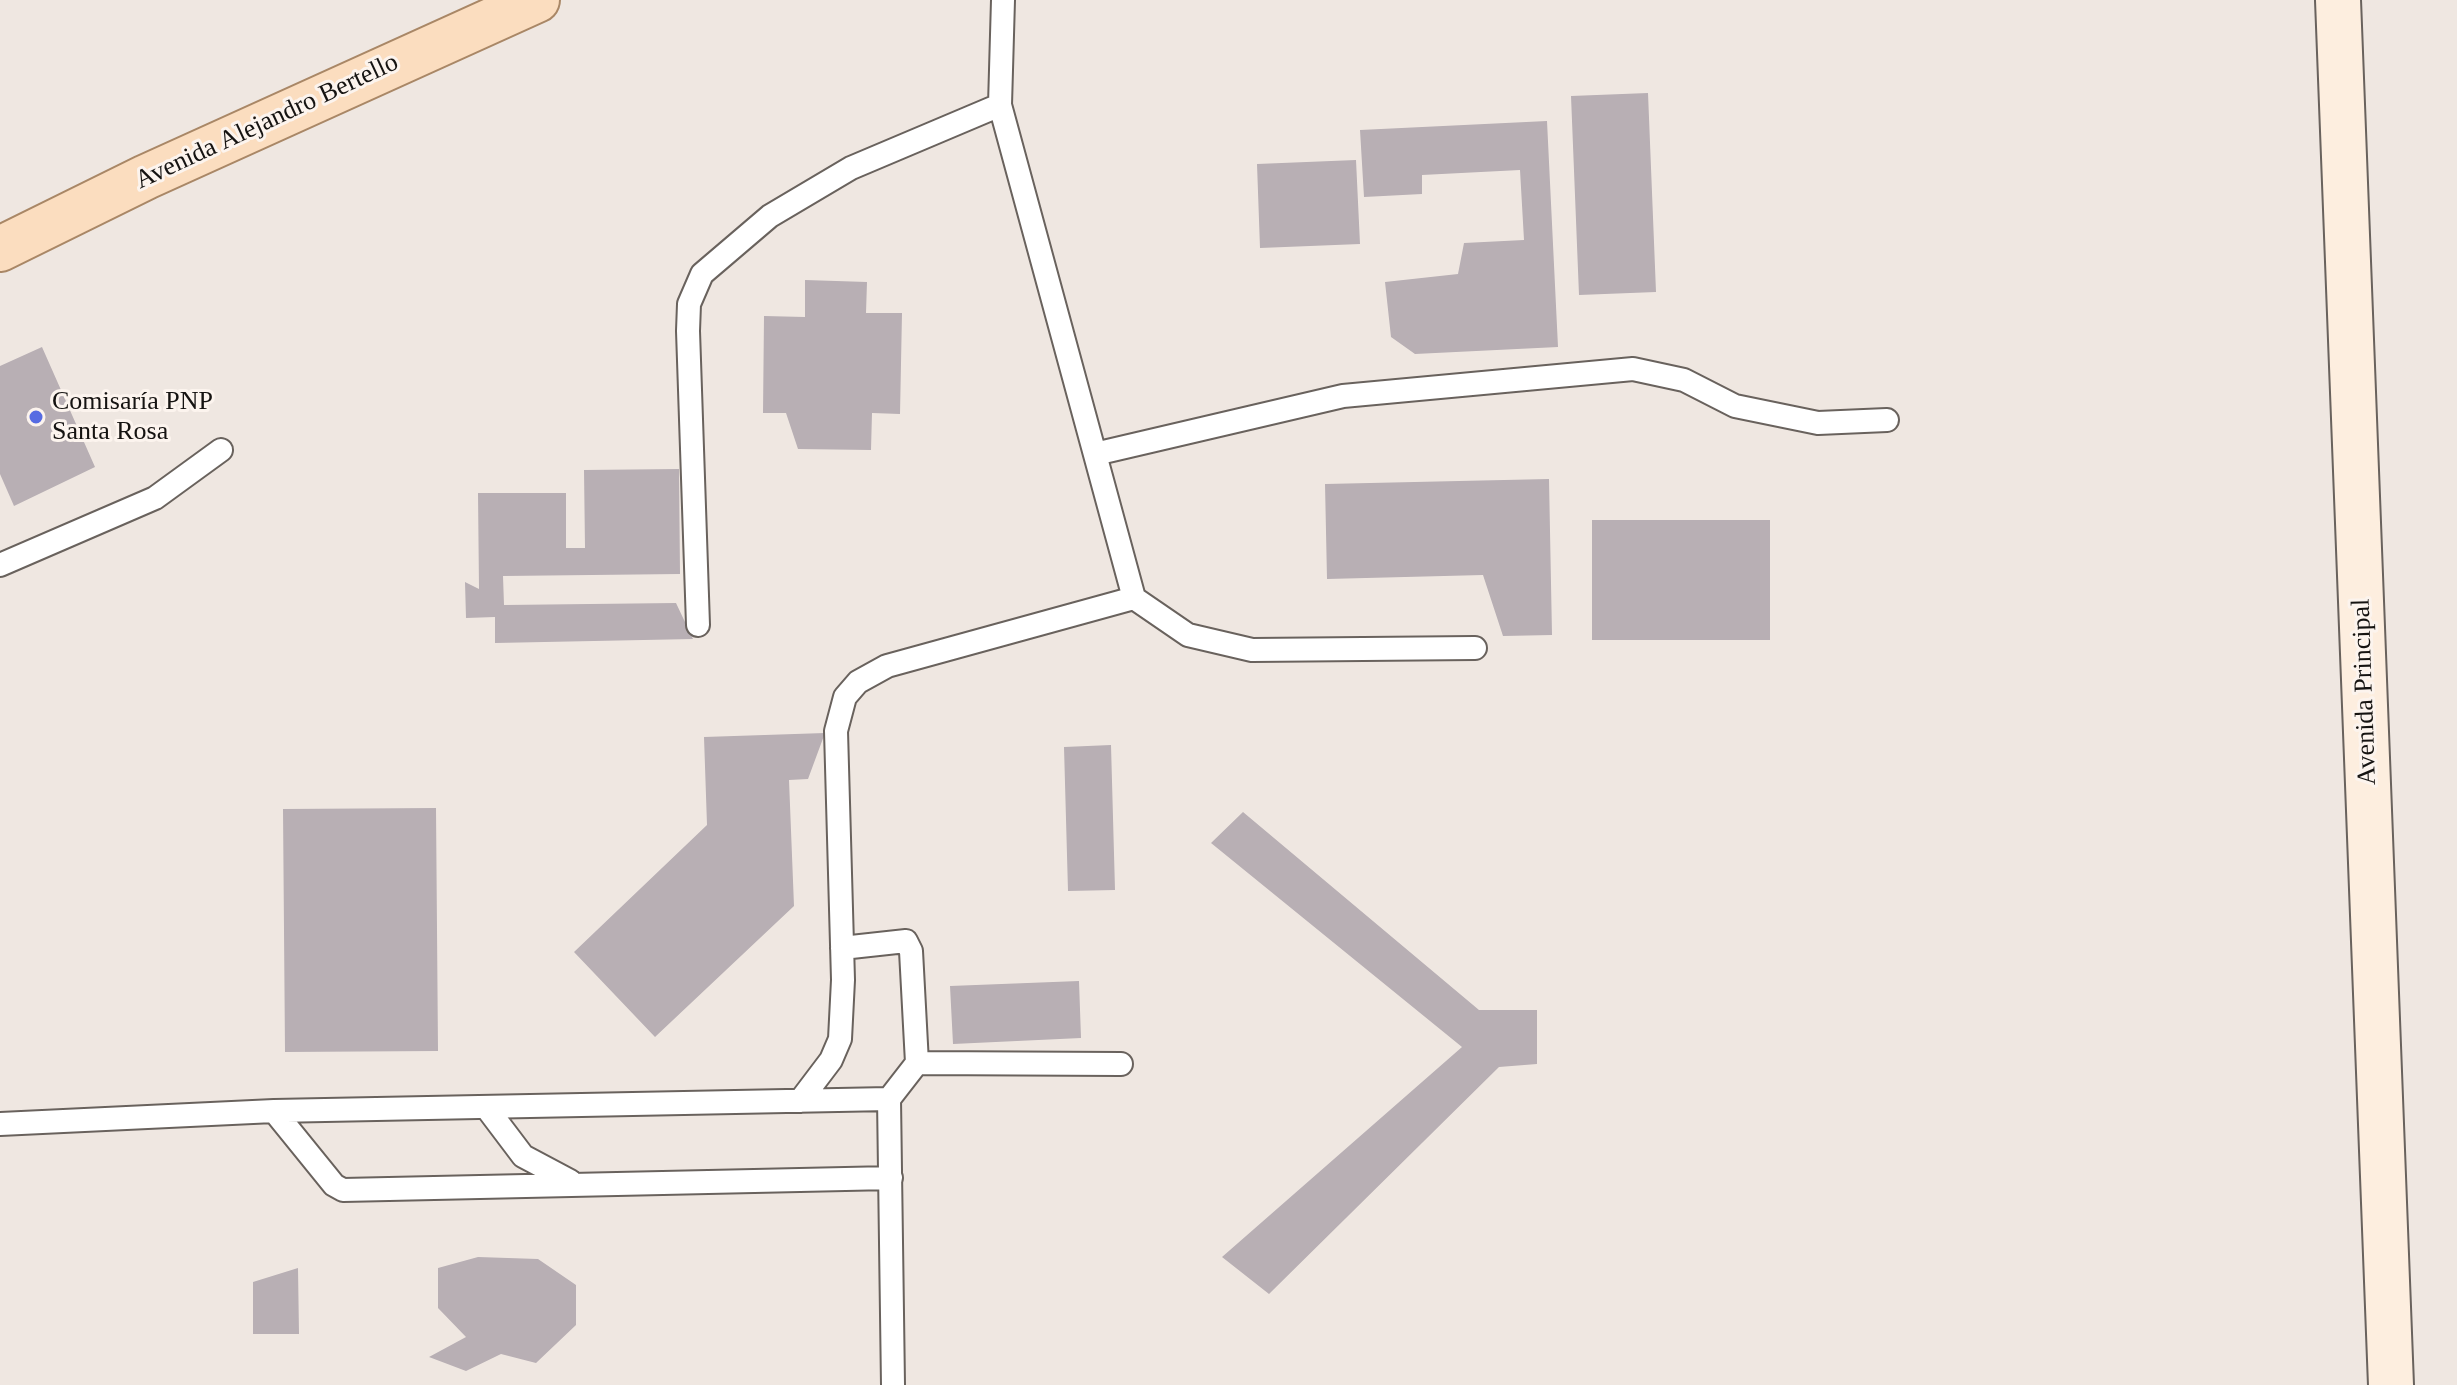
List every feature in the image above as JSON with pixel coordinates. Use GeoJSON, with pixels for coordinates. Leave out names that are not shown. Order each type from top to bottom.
{"type":"FeatureCollection","features":[{"type":"Feature","properties":{"kind":"main road","name":"Avenida Alejandro Bertello"},"geometry":{"type":"LineString","coordinates":[[0,249],[146,177],[537,0]]}},
{"type":"Feature","properties":{"kind":"main road","name":"Avenida Principal"},"geometry":{"type":"LineString","coordinates":[[2338,0],[2391,1385]]}},
{"type":"Feature","properties":{"kind":"lane"},"geometry":{"type":"LineString","coordinates":[[1003,0],[1000,105],[1134,598],[1188,635],[1252,650],[1475,648]]}},
{"type":"Feature","properties":{"kind":"lane"},"geometry":{"type":"LineString","coordinates":[[698,625],[688,331],[689,304],[702,274],[770,216],[851,168],[1000,105]]}},
{"type":"Feature","properties":{"kind":"lane"},"geometry":{"type":"LineString","coordinates":[[1095,454],[1343,396],[1633,369],[1684,380],[1735,406],[1818,423],[1887,420]]}},
{"type":"Feature","properties":{"kind":"lane"},"geometry":{"type":"LineString","coordinates":[[0,565],[155,498],[221,450]]}},
{"type":"Feature","properties":{"kind":"lane"},"geometry":{"type":"LineString","coordinates":[[800,1101],[831,1060],[840,1039],[842,948],[836,731],[845,697],[858,682],[887,666],[1134,598]]}},
{"type":"Feature","properties":{"kind":"lane"},"geometry":{"type":"LineString","coordinates":[[842,948],[906,941],[909,945],[917,1063],[889,1099],[893,1385]]}},
{"type":"Feature","properties":{"kind":"lane"},"geometry":{"type":"LineString","coordinates":[[917,1063],[1121,1064]]}},
{"type":"Feature","properties":{"kind":"lane"},"geometry":{"type":"LineString","coordinates":[[0,1124],[274,1111],[889,1099]]}},
{"type":"Feature","properties":{"kind":"lane"},"geometry":{"type":"LineString","coordinates":[[486,1107],[523,1156],[576,1184]]}},
{"type":"Feature","properties":{"kind":"lane"},"geometry":{"type":"LineString","coordinates":[[274,1111],[334,1185],[343,1190],[891,1178]]}},
{"type":"Feature","properties":{"kind":"building"},"geometry":{"type":"Polygon","coordinates":[[[1648,93],[1656,292],[1579,295],[1571,96],[1648,93]]]}},
{"type":"Feature","properties":{"kind":"building"},"geometry":{"type":"Polygon","coordinates":[[[1547,121],[1558,347],[1415,354],[1391,337],[1385,282],[1458,274],[1464,243],[1524,240],[1520,170],[1422,175],[1422,194],[1364,197],[1360,130],[1547,121]]]}},
{"type":"Feature","properties":{"kind":"building"},"geometry":{"type":"Polygon","coordinates":[[[1356,160],[1360,244],[1260,248],[1257,164],[1356,160]]]}},
{"type":"Feature","properties":{"kind":"building"},"geometry":{"type":"Polygon","coordinates":[[[805,280],[867,282],[866,313],[902,313],[900,414],[872,413],[871,450],[798,449],[786,413],[763,413],[764,316],[805,317],[805,280]]]}},
{"type":"Feature","properties":{"kind":"building","name":"Comisaría PNP Santa Rosa"},"geometry":{"type":"Polygon","coordinates":[[[42,347],[95,467],[14,506],[0,474],[0,366],[42,347]]]}},
{"type":"Feature","properties":{"kind":"building"},"geometry":{"type":"Polygon","coordinates":[[[679,469],[680,574],[503,576],[504,605],[676,603],[693,639],[495,643],[495,617],[466,618],[465,582],[479,589],[478,493],[566,493],[566,548],[585,548],[584,470],[679,469]]]}},
{"type":"Feature","properties":{"kind":"building"},"geometry":{"type":"Polygon","coordinates":[[[1549,479],[1552,635],[1503,636],[1483,575],[1327,579],[1325,484],[1549,479]]]}},
{"type":"Feature","properties":{"kind":"building"},"geometry":{"type":"Polygon","coordinates":[[[1592,520],[1770,520],[1770,640],[1592,640],[1592,520]]]}},
{"type":"Feature","properties":{"kind":"building"},"geometry":{"type":"Polygon","coordinates":[[[825,733],[808,779],[789,780],[794,906],[655,1037],[574,952],[707,825],[704,737],[825,733]]]}},
{"type":"Feature","properties":{"kind":"building"},"geometry":{"type":"Polygon","coordinates":[[[1111,745],[1115,890],[1068,891],[1064,747],[1111,745]]]}},
{"type":"Feature","properties":{"kind":"building"},"geometry":{"type":"Polygon","coordinates":[[[436,808],[438,1051],[285,1052],[283,809],[436,808]]]}},
{"type":"Feature","properties":{"kind":"building"},"geometry":{"type":"Polygon","coordinates":[[[1243,812],[1479,1010],[1537,1010],[1537,1064],[1499,1067],[1269,1294],[1222,1257],[1462,1047],[1211,843],[1243,812]]]}},
{"type":"Feature","properties":{"kind":"building"},"geometry":{"type":"Polygon","coordinates":[[[1079,981],[1081,1038],[953,1044],[950,986],[1079,981]]]}},
{"type":"Feature","properties":{"kind":"building"},"geometry":{"type":"Polygon","coordinates":[[[478,1257],[538,1259],[576,1285],[576,1325],[536,1363],[501,1354],[466,1371],[429,1357],[466,1337],[438,1308],[438,1268],[478,1257]]]}},
{"type":"Feature","properties":{"kind":"building"},"geometry":{"type":"Polygon","coordinates":[[[298,1268],[299,1334],[253,1334],[253,1282],[298,1268]]]}},
{"type":"Feature","properties":{"kind":"place","name":"Comisaría PNP Santa Rosa"},"geometry":{"type":"Point","coordinates":[36,417]}}]}
